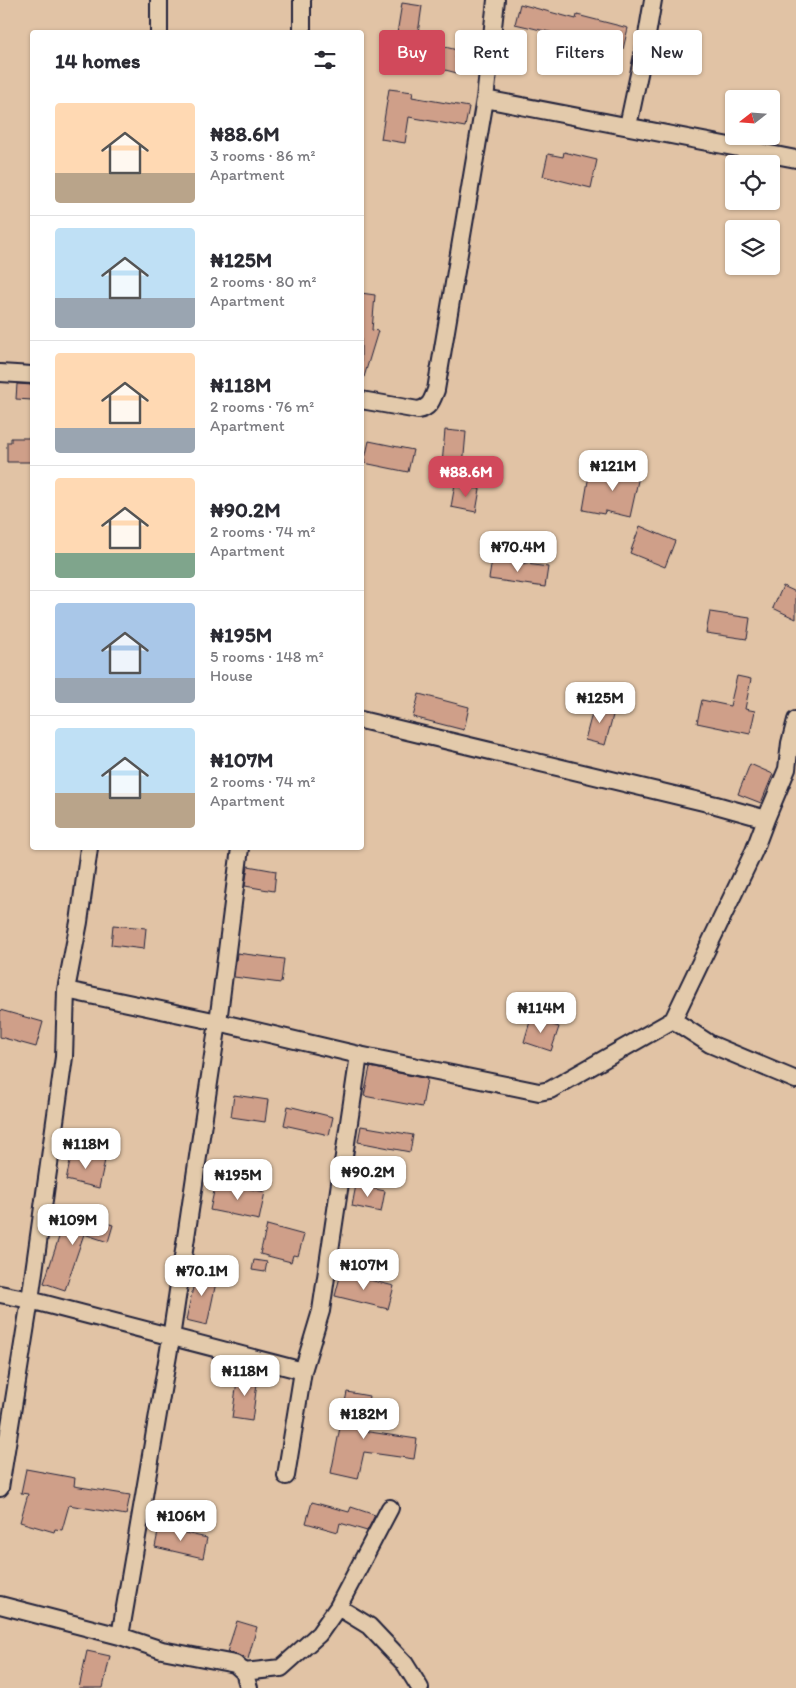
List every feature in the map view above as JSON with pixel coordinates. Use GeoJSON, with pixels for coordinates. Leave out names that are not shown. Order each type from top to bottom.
{"type":"FeatureCollection","features":[{"type":"Feature","properties":{"kind":"street"},"geometry":{"type":"LineString","coordinates":[[159,30],[160,0]]}},
{"type":"Feature","properties":{"kind":"street"},"geometry":{"type":"LineString","coordinates":[[302,0],[302,30]]}},
{"type":"Feature","properties":{"kind":"street"},"geometry":{"type":"LineString","coordinates":[[364,401],[418,410],[425,409],[431,403],[436,390],[485,100],[496,0]]}},
{"type":"Feature","properties":{"kind":"street"},"geometry":{"type":"LineString","coordinates":[[628,126],[653,0]]}},
{"type":"Feature","properties":{"kind":"street"},"geometry":{"type":"LineString","coordinates":[[485,100],[796,159]]}},
{"type":"Feature","properties":{"kind":"street"},"geometry":{"type":"LineString","coordinates":[[0,373],[30,375]]}},
{"type":"Feature","properties":{"kind":"street"},"geometry":{"type":"LineString","coordinates":[[66,990],[218,1022],[359,1055],[539,1092],[550,1090],[673,1020],[754,851],[787,769],[790,743],[796,720]]}},
{"type":"Feature","properties":{"kind":"street"},"geometry":{"type":"LineString","coordinates":[[364,721],[766,819]]}},
{"type":"Feature","properties":{"kind":"street"},"geometry":{"type":"LineString","coordinates":[[0,1488],[30,1300],[64,1056],[66,990],[80,922],[89,850]]}},
{"type":"Feature","properties":{"kind":"street"},"geometry":{"type":"LineString","coordinates":[[120,1636],[171,1338],[218,1022],[240,850]]}},
{"type":"Feature","properties":{"kind":"street"},"geometry":{"type":"LineString","coordinates":[[673,1020],[710,1044],[796,1080]]}},
{"type":"Feature","properties":{"kind":"street"},"geometry":{"type":"LineString","coordinates":[[286,1476],[303,1371],[321,1311],[359,1055]]}},
{"type":"Feature","properties":{"kind":"street"},"geometry":{"type":"LineString","coordinates":[[0,1294],[30,1300],[303,1371]]}},
{"type":"Feature","properties":{"kind":"street"},"geometry":{"type":"LineString","coordinates":[[244,1672],[280,1668],[319,1634],[338,1608],[359,1564],[390,1508]]}},
{"type":"Feature","properties":{"kind":"street"},"geometry":{"type":"LineString","coordinates":[[0,1605],[120,1636],[162,1650],[235,1664],[244,1672],[249,1688]]}},
{"type":"Feature","properties":{"kind":"street"},"geometry":{"type":"LineString","coordinates":[[338,1608],[369,1626],[405,1664],[420,1688]]}},
{"type":"Feature","properties":{"kind":"building"},"geometry":{"type":"Polygon","coordinates":[[[402,3],[422,6],[418,30],[398,30],[402,3]]]}},
{"type":"Feature","properties":{"kind":"building"},"geometry":{"type":"Polygon","coordinates":[[[520,4],[576,19],[577,15],[628,28],[623,49],[623,30],[541,30],[515,24],[520,4]]]}},
{"type":"Feature","properties":{"kind":"building"},"geometry":{"type":"Polygon","coordinates":[[[445,47],[455,50],[455,72],[445,70],[445,47]]]}},
{"type":"Feature","properties":{"kind":"building"},"geometry":{"type":"Polygon","coordinates":[[[389,89],[413,92],[412,97],[469,107],[465,127],[409,117],[405,143],[381,139],[389,89]]]}},
{"type":"Feature","properties":{"kind":"building"},"geometry":{"type":"Polygon","coordinates":[[[564,152],[597,160],[591,188],[543,176],[548,154],[563,157],[564,152]]]}},
{"type":"Feature","properties":{"kind":"building"},"geometry":{"type":"Polygon","coordinates":[[[364,293],[375,295],[372,330],[378,331],[364,377],[364,293]]]}},
{"type":"Feature","properties":{"kind":"building"},"geometry":{"type":"Polygon","coordinates":[[[17,384],[30,385],[30,400],[16,399],[17,384]]]}},
{"type":"Feature","properties":{"kind":"building"},"geometry":{"type":"Polygon","coordinates":[[[445,430],[466,432],[462,478],[441,476],[445,430]]]}},
{"type":"Feature","properties":{"kind":"building"},"geometry":{"type":"Polygon","coordinates":[[[11,438],[30,438],[30,462],[7,462],[7,442],[11,442],[11,438]]]}},
{"type":"Feature","properties":{"kind":"building"},"geometry":{"type":"Polygon","coordinates":[[[369,441],[413,450],[408,472],[364,463],[369,441]]]}},
{"type":"Feature","properties":{"kind":"building"},"geometry":{"type":"Polygon","coordinates":[[[620,463],[641,467],[630,517],[605,511],[604,514],[583,510],[589,475],[617,480],[620,463]]]}},
{"type":"Feature","properties":{"kind":"building"},"geometry":{"type":"Polygon","coordinates":[[[455,484],[480,489],[476,512],[451,507],[455,484]]]}},
{"type":"Feature","properties":{"kind":"building"},"geometry":{"type":"Polygon","coordinates":[[[640,526],[675,541],[665,567],[630,553],[640,526]]]}},
{"type":"Feature","properties":{"kind":"building"},"geometry":{"type":"Polygon","coordinates":[[[492,559],[548,567],[545,587],[489,579],[492,559]]]}},
{"type":"Feature","properties":{"kind":"building"},"geometry":{"type":"Polygon","coordinates":[[[783,586],[796,592],[796,619],[773,608],[783,586]]]}},
{"type":"Feature","properties":{"kind":"building"},"geometry":{"type":"Polygon","coordinates":[[[710,612],[750,618],[747,639],[706,633],[710,612]]]}},
{"type":"Feature","properties":{"kind":"building"},"geometry":{"type":"Polygon","coordinates":[[[737,676],[751,679],[745,709],[755,711],[750,734],[697,723],[702,700],[730,706],[737,676]]]}},
{"type":"Feature","properties":{"kind":"building"},"geometry":{"type":"Polygon","coordinates":[[[419,694],[469,707],[464,730],[413,717],[419,694]]]}},
{"type":"Feature","properties":{"kind":"building"},"geometry":{"type":"Polygon","coordinates":[[[595,702],[615,708],[605,745],[585,740],[595,702]]]}},
{"type":"Feature","properties":{"kind":"building"},"geometry":{"type":"Polygon","coordinates":[[[750,764],[773,774],[761,803],[738,794],[750,764]]]}},
{"type":"Feature","properties":{"kind":"building"},"geometry":{"type":"Polygon","coordinates":[[[248,866],[276,871],[274,891],[245,886],[248,866]]]}},
{"type":"Feature","properties":{"kind":"building"},"geometry":{"type":"Polygon","coordinates":[[[113,925],[146,928],[144,949],[111,945],[113,925]]]}},
{"type":"Feature","properties":{"kind":"building"},"geometry":{"type":"Polygon","coordinates":[[[237,953],[284,959],[281,983],[234,977],[237,953]]]}},
{"type":"Feature","properties":{"kind":"building"},"geometry":{"type":"Polygon","coordinates":[[[0,1010],[43,1022],[36,1047],[0,1037],[0,1010]]]}},
{"type":"Feature","properties":{"kind":"building"},"geometry":{"type":"Polygon","coordinates":[[[531,1018],[559,1027],[551,1051],[524,1042],[531,1018]]]}},
{"type":"Feature","properties":{"kind":"building"},"geometry":{"type":"Polygon","coordinates":[[[370,1067],[427,1079],[422,1107],[364,1096],[370,1067]]]}},
{"type":"Feature","properties":{"kind":"building"},"geometry":{"type":"Polygon","coordinates":[[[234,1095],[268,1100],[265,1122],[231,1117],[234,1095]]]}},
{"type":"Feature","properties":{"kind":"building"},"geometry":{"type":"Polygon","coordinates":[[[288,1106],[333,1117],[329,1135],[284,1125],[288,1106]]]}},
{"type":"Feature","properties":{"kind":"building"},"geometry":{"type":"Polygon","coordinates":[[[361,1126],[413,1135],[410,1152],[358,1142],[361,1126]]]}},
{"type":"Feature","properties":{"kind":"building"},"geometry":{"type":"Polygon","coordinates":[[[72,1152],[105,1160],[99,1188],[66,1180],[72,1152]]]}},
{"type":"Feature","properties":{"kind":"building"},"geometry":{"type":"Polygon","coordinates":[[[354,1158],[364,1160],[360,1174],[352,1172],[354,1158]]]}},
{"type":"Feature","properties":{"kind":"building"},"geometry":{"type":"Polygon","coordinates":[[[216,1182],[265,1192],[259,1220],[210,1210],[216,1182]]]}},
{"type":"Feature","properties":{"kind":"building"},"geometry":{"type":"Polygon","coordinates":[[[356,1185],[385,1191],[381,1212],[352,1206],[356,1185]]]}},
{"type":"Feature","properties":{"kind":"building"},"geometry":{"type":"Polygon","coordinates":[[[66,1211],[113,1225],[108,1242],[84,1234],[65,1290],[44,1283],[66,1211]]]}},
{"type":"Feature","properties":{"kind":"building"},"geometry":{"type":"Polygon","coordinates":[[[267,1225],[304,1235],[298,1256],[293,1255],[291,1262],[260,1254],[267,1225]]]}},
{"type":"Feature","properties":{"kind":"building"},"geometry":{"type":"Polygon","coordinates":[[[254,1260],[267,1262],[265,1272],[252,1270],[254,1260]]]}},
{"type":"Feature","properties":{"kind":"building"},"geometry":{"type":"Polygon","coordinates":[[[197,1269],[218,1273],[207,1325],[186,1320],[197,1269]]]}},
{"type":"Feature","properties":{"kind":"building"},"geometry":{"type":"Polygon","coordinates":[[[341,1273],[394,1286],[388,1309],[335,1296],[341,1273]]]}},
{"type":"Feature","properties":{"kind":"building"},"geometry":{"type":"Polygon","coordinates":[[[238,1373],[258,1376],[252,1421],[232,1418],[238,1373]]]}},
{"type":"Feature","properties":{"kind":"building"},"geometry":{"type":"Polygon","coordinates":[[[347,1392],[369,1396],[363,1431],[417,1439],[414,1459],[364,1452],[358,1479],[331,1473],[347,1392]]]}},
{"type":"Feature","properties":{"kind":"building"},"geometry":{"type":"Polygon","coordinates":[[[26,1469],[75,1478],[74,1486],[130,1495],[126,1515],[69,1505],[62,1530],[55,1529],[54,1532],[20,1522],[28,1494],[21,1493],[26,1469]]]}},
{"type":"Feature","properties":{"kind":"building"},"geometry":{"type":"Polygon","coordinates":[[[312,1502],[349,1512],[351,1507],[375,1515],[367,1531],[340,1523],[338,1532],[306,1523],[312,1502]]]}},
{"type":"Feature","properties":{"kind":"building"},"geometry":{"type":"Polygon","coordinates":[[[159,1527],[207,1538],[203,1558],[155,1547],[159,1527]]]}},
{"type":"Feature","properties":{"kind":"building"},"geometry":{"type":"Polygon","coordinates":[[[237,1621],[257,1627],[248,1659],[227,1652],[237,1621]]]}},
{"type":"Feature","properties":{"kind":"building"},"geometry":{"type":"Polygon","coordinates":[[[87,1651],[110,1656],[103,1688],[79,1688],[87,1651]]]}}]}
